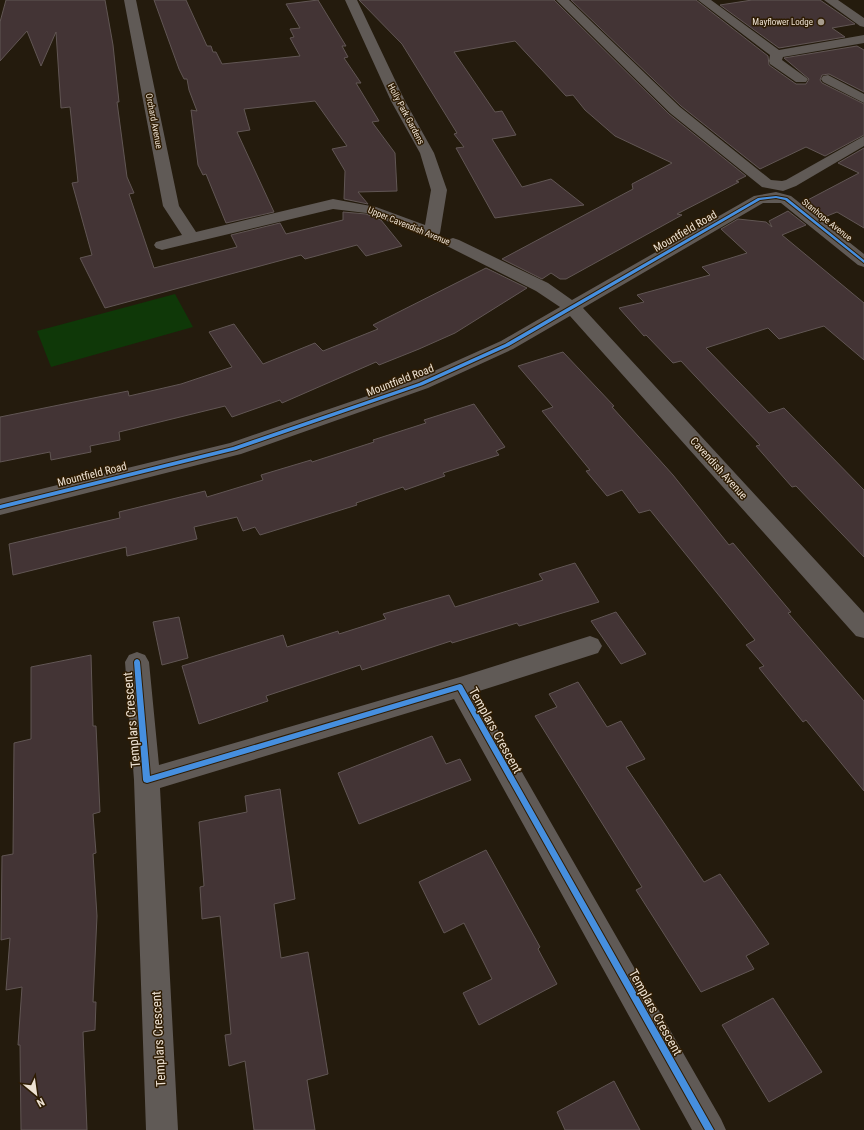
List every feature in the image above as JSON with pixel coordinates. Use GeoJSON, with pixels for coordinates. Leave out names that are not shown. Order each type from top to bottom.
{"type":"FeatureCollection","features":[{"type":"Feature","properties":{"kind":"street","name":"Orchard Avenue"},"geometry":{"type":"LineString","coordinates":[[130,0],[171,206],[192,238]]}},
{"type":"Feature","properties":{"kind":"street","name":"Holly Park Gardens"},"geometry":{"type":"LineString","coordinates":[[351,0],[398,101],[427,153],[439,190],[432,233]]}},
{"type":"Feature","properties":{"kind":"street","name":"Stanhope Avenue"},"geometry":{"type":"LineString","coordinates":[[562,0],[674,110],[761,180],[795,205],[864,262]]}},
{"type":"Feature","properties":{"kind":"street"},"geometry":{"type":"LineString","coordinates":[[704,0],[777,54],[864,39]]}},
{"type":"Feature","properties":{"kind":"street"},"geometry":{"type":"LineString","coordinates":[[830,0],[864,23]]}},
{"type":"Feature","properties":{"kind":"street"},"geometry":{"type":"LineString","coordinates":[[777,54],[775,61],[801,79]]}},
{"type":"Feature","properties":{"kind":"street"},"geometry":{"type":"LineString","coordinates":[[828,79],[864,99]]}},
{"type":"Feature","properties":{"kind":"street","name":"Mountfield Road"},"geometry":{"type":"LineString","coordinates":[[0,507],[234,449],[421,384],[507,345],[864,140]]}},
{"type":"Feature","properties":{"kind":"street","name":"Upper Cavendish Avenue"},"geometry":{"type":"LineString","coordinates":[[162,245],[333,204],[351,205],[374,210],[432,233]]}},
{"type":"Feature","properties":{"kind":"street","name":"Upper Cavendish Avenue"},"geometry":{"type":"LineString","coordinates":[[453,243],[542,287],[573,308]]}},
{"type":"Feature","properties":{"kind":"street","name":"Cavendish Avenue"},"geometry":{"type":"LineString","coordinates":[[573,308],[864,629]]}},
{"type":"Feature","properties":{"kind":"street","name":"Templars Crescent"},"geometry":{"type":"LineString","coordinates":[[146,780],[460,687],[590,646]]}},
{"type":"Feature","properties":{"kind":"street","name":"Templars Crescent"},"geometry":{"type":"LineString","coordinates":[[137,662],[146,780],[162,1130]]}},
{"type":"Feature","properties":{"kind":"street","name":"Templars Crescent"},"geometry":{"type":"LineString","coordinates":[[460,687],[710,1130]]}},
{"type":"Feature","properties":{"kind":"green space"},"geometry":{"type":"Polygon","coordinates":[[[175,294],[193,327],[51,367],[37,331],[175,294]]]}},
{"type":"Feature","properties":{"kind":"building"},"geometry":{"type":"Polygon","coordinates":[[[6,0],[105,0],[113,45],[119,102],[117,102],[127,177],[134,193],[129,194],[154,268],[237,247],[231,235],[280,223],[286,234],[343,220],[343,212],[366,214],[381,220],[402,246],[366,256],[357,245],[305,259],[301,255],[105,308],[80,258],[92,255],[72,183],[78,182],[70,107],[61,108],[56,32],[41,66],[27,31],[0,61],[0,22],[6,0]]]}},
{"type":"Feature","properties":{"kind":"building"},"geometry":{"type":"Polygon","coordinates":[[[154,0],[186,0],[207,46],[211,46],[213,52],[216,52],[222,64],[300,56],[290,38],[294,37],[290,29],[300,28],[286,4],[318,0],[346,46],[342,46],[348,57],[344,58],[361,83],[356,83],[379,121],[372,122],[395,153],[397,191],[358,192],[368,204],[344,199],[345,171],[332,149],[347,146],[315,101],[244,109],[250,130],[237,132],[274,212],[226,223],[206,174],[203,175],[198,165],[191,110],[197,111],[189,90],[187,79],[184,79],[179,69],[154,0]]]}},
{"type":"Feature","properties":{"kind":"building"},"geometry":{"type":"Polygon","coordinates":[[[359,0],[554,0],[669,114],[746,176],[736,181],[739,182],[677,214],[682,215],[566,279],[560,279],[551,273],[542,279],[502,259],[633,189],[632,184],[672,163],[615,136],[585,110],[573,95],[566,96],[515,41],[454,52],[495,112],[502,111],[516,135],[492,139],[522,187],[551,179],[584,205],[495,218],[456,148],[464,147],[454,134],[457,133],[402,44],[359,0]]]}},
{"type":"Feature","properties":{"kind":"building"},"geometry":{"type":"Polygon","coordinates":[[[571,0],[696,0],[768,56],[769,65],[796,84],[806,84],[809,79],[784,58],[857,46],[864,50],[864,92],[829,74],[822,75],[820,80],[822,83],[864,104],[864,135],[825,156],[806,147],[760,169],[681,106],[571,0]]]}},
{"type":"Feature","properties":{"kind":"building"},"geometry":{"type":"Polygon","coordinates":[[[752,0],[820,0],[855,24],[832,28],[845,37],[779,48],[720,5],[752,0]]]}},
{"type":"Feature","properties":{"kind":"building"},"geometry":{"type":"Polygon","coordinates":[[[864,148],[864,228],[837,212],[822,218],[802,203],[859,173],[838,163],[864,148]]]}},
{"type":"Feature","properties":{"kind":"building"},"geometry":{"type":"Polygon","coordinates":[[[788,211],[806,225],[782,235],[864,303],[864,360],[824,326],[779,339],[768,328],[706,348],[769,413],[784,408],[864,490],[864,557],[796,486],[792,487],[756,446],[760,445],[681,361],[673,363],[646,335],[644,336],[619,308],[644,302],[637,295],[710,275],[702,267],[747,253],[721,229],[738,219],[766,222],[772,227],[769,221],[788,211]]]}},
{"type":"Feature","properties":{"kind":"building"},"geometry":{"type":"Polygon","coordinates":[[[486,268],[527,288],[455,333],[379,365],[376,362],[282,403],[280,400],[232,417],[225,406],[119,432],[120,440],[90,446],[91,452],[51,460],[50,452],[0,462],[0,417],[128,391],[129,396],[181,384],[232,367],[209,332],[234,324],[263,364],[315,343],[323,351],[378,329],[373,325],[486,268]]]}},
{"type":"Feature","properties":{"kind":"building"},"geometry":{"type":"Polygon","coordinates":[[[563,352],[614,406],[612,407],[673,475],[729,545],[733,543],[791,612],[788,613],[864,701],[864,791],[806,720],[803,722],[759,668],[764,666],[746,645],[755,640],[650,510],[639,513],[622,490],[607,496],[586,471],[590,470],[542,411],[553,407],[518,366],[563,352]]]}},
{"type":"Feature","properties":{"kind":"building"},"geometry":{"type":"Polygon","coordinates":[[[474,404],[505,447],[496,451],[499,455],[443,473],[445,476],[405,490],[403,487],[356,503],[357,505],[260,535],[255,527],[243,531],[237,517],[194,527],[197,539],[127,556],[126,547],[13,575],[9,544],[120,518],[119,512],[205,491],[207,497],[263,480],[261,475],[311,460],[312,462],[374,442],[373,440],[426,423],[424,420],[474,404]]]}},
{"type":"Feature","properties":{"kind":"building"},"geometry":{"type":"Polygon","coordinates":[[[575,563],[599,602],[519,626],[517,623],[452,643],[451,641],[362,670],[360,665],[266,696],[268,701],[199,724],[182,666],[283,635],[287,647],[338,631],[339,634],[386,619],[383,614],[449,595],[455,607],[543,580],[539,574],[575,563]]]}},
{"type":"Feature","properties":{"kind":"building"},"geometry":{"type":"Polygon","coordinates":[[[616,612],[646,654],[621,664],[591,621],[616,612]]]}},
{"type":"Feature","properties":{"kind":"building"},"geometry":{"type":"Polygon","coordinates":[[[179,617],[188,658],[162,665],[153,622],[179,617]]]}},
{"type":"Feature","properties":{"kind":"building"},"geometry":{"type":"Polygon","coordinates":[[[91,655],[93,726],[96,726],[100,812],[93,814],[96,853],[93,854],[97,916],[93,1002],[96,1002],[95,1030],[83,1032],[87,1130],[21,1130],[20,1045],[18,1045],[22,987],[6,990],[10,938],[1,940],[2,856],[13,854],[14,743],[31,739],[31,667],[91,655]]]}},
{"type":"Feature","properties":{"kind":"building"},"geometry":{"type":"Polygon","coordinates":[[[578,682],[607,727],[621,721],[645,759],[626,767],[704,882],[720,874],[769,944],[746,956],[754,969],[701,992],[636,890],[642,887],[535,716],[557,707],[549,694],[578,682]]]}},
{"type":"Feature","properties":{"kind":"building"},"geometry":{"type":"Polygon","coordinates":[[[432,736],[446,764],[460,759],[471,780],[359,824],[338,773],[432,736]]]}},
{"type":"Feature","properties":{"kind":"building"},"geometry":{"type":"Polygon","coordinates":[[[280,789],[295,899],[274,904],[281,958],[308,952],[328,1074],[307,1080],[315,1130],[254,1130],[245,1061],[229,1066],[225,1035],[231,1034],[220,916],[202,919],[200,887],[204,886],[199,822],[247,812],[245,796],[280,789]]]}},
{"type":"Feature","properties":{"kind":"building"},"geometry":{"type":"Polygon","coordinates":[[[486,850],[540,947],[538,949],[557,984],[479,1025],[463,993],[492,979],[464,923],[444,933],[419,882],[486,850]]]}},
{"type":"Feature","properties":{"kind":"building"},"geometry":{"type":"Polygon","coordinates":[[[773,998],[822,1072],[769,1102],[722,1025],[773,998]]]}},
{"type":"Feature","properties":{"kind":"building"},"geometry":{"type":"Polygon","coordinates":[[[614,1081],[640,1130],[565,1130],[557,1112],[614,1081]]]}},
{"type":"Feature","properties":{"kind":"cycle path"},"geometry":{"type":"LineString","coordinates":[[0,507],[234,449],[421,384],[507,345],[759,199],[776,197],[786,199],[864,262]]}},
{"type":"Feature","properties":{"kind":"cycle path"},"geometry":{"type":"LineString","coordinates":[[137,662],[147,780],[460,687],[710,1130]]}},
{"type":"Feature","properties":{"kind":"place","name":"Mayflower Lodge"},"geometry":{"type":"Point","coordinates":[821,22]}}]}
